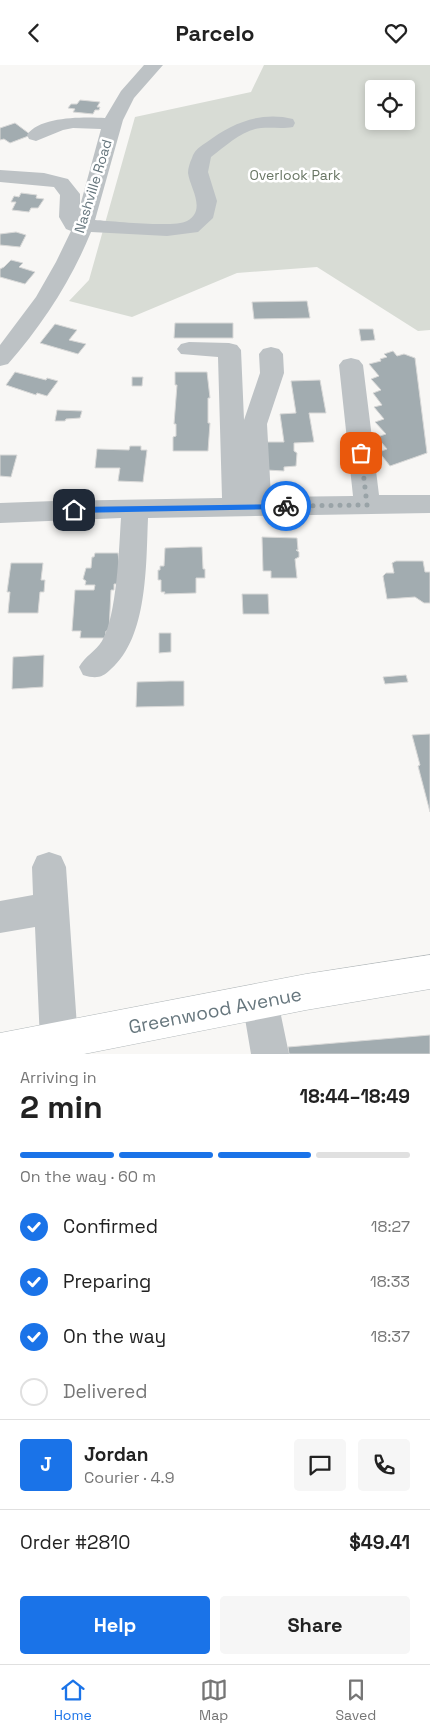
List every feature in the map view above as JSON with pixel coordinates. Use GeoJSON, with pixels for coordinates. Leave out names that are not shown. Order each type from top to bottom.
{"type":"FeatureCollection","features":[{"type":"Feature","properties":{"kind":"main road","name":"Greenwood Avenue"},"geometry":{"type":"LineString","coordinates":[[0,1052],[260,1001],[430,972]]}},
{"type":"Feature","properties":{"kind":"street","name":"Nashville Road"},"geometry":{"type":"LineString","coordinates":[[0,359],[17,341],[55,284],[83,226],[112,124],[120,106],[137,82],[154,65]]}},
{"type":"Feature","properties":{"kind":"street"},"geometry":{"type":"LineString","coordinates":[[0,176],[44,179],[61,183],[70,194],[69,217],[73,225],[167,230],[191,228],[203,217],[207,201],[198,172],[202,155],[239,128],[268,121],[286,123]]}},
{"type":"Feature","properties":{"kind":"street"},"geometry":{"type":"LineString","coordinates":[[36,135],[54,126],[73,122],[112,124]]}},
{"type":"Feature","properties":{"kind":"street"},"geometry":{"type":"LineString","coordinates":[[189,349],[229,349],[246,507]]}},
{"type":"Feature","properties":{"kind":"street"},"geometry":{"type":"LineString","coordinates":[[246,507],[255,424],[272,373],[271,354]]}},
{"type":"Feature","properties":{"kind":"street"},"geometry":{"type":"LineString","coordinates":[[351,365],[367,505]]}},
{"type":"Feature","properties":{"kind":"street"},"geometry":{"type":"LineString","coordinates":[[0,513],[55,510],[430,504]]}},
{"type":"Feature","properties":{"kind":"street"},"geometry":{"type":"LineString","coordinates":[[94,667],[113,650],[123,625],[133,552],[134,509]]}},
{"type":"Feature","properties":{"kind":"street"},"geometry":{"type":"LineString","coordinates":[[49,867],[59,1041]]}},
{"type":"Feature","properties":{"kind":"street"},"geometry":{"type":"LineString","coordinates":[[0,917],[52,908]]}},
{"type":"Feature","properties":{"kind":"street"},"geometry":{"type":"LineString","coordinates":[[260,1001],[270,1054]]}},
{"type":"Feature","properties":{"kind":"green space","name":"Overlook Park"},"geometry":{"type":"Polygon","coordinates":[[[264,65],[430,65],[430,330],[418,331],[317,267],[237,273],[132,317],[69,301],[89,280],[135,117],[251,92],[264,65]]]}},
{"type":"Feature","properties":{"kind":"building"},"geometry":{"type":"Polygon","coordinates":[[[80,100],[100,102],[97,107],[100,107],[99,110],[95,110],[93,114],[73,112],[75,109],[68,108],[71,104],[77,104],[80,100]]]}},
{"type":"Feature","properties":{"kind":"building"},"geometry":{"type":"Polygon","coordinates":[[[15,123],[31,135],[10,143],[4,139],[0,140],[0,128],[15,123]]]}},
{"type":"Feature","properties":{"kind":"building"},"geometry":{"type":"Polygon","coordinates":[[[21,193],[37,195],[36,198],[44,199],[38,208],[31,208],[29,212],[12,210],[16,202],[11,202],[14,196],[19,197],[21,193]]]}},
{"type":"Feature","properties":{"kind":"building"},"geometry":{"type":"Polygon","coordinates":[[[16,232],[26,235],[20,247],[0,245],[0,234],[16,232]]]}},
{"type":"Feature","properties":{"kind":"building"},"geometry":{"type":"Polygon","coordinates":[[[11,260],[23,263],[19,267],[35,272],[25,284],[0,277],[0,269],[11,260]]]}},
{"type":"Feature","properties":{"kind":"building"},"geometry":{"type":"Polygon","coordinates":[[[307,301],[310,318],[254,319],[252,302],[307,301]]]}},
{"type":"Feature","properties":{"kind":"building"},"geometry":{"type":"Polygon","coordinates":[[[175,323],[233,323],[233,338],[174,338],[175,323]]]}},
{"type":"Feature","properties":{"kind":"building"},"geometry":{"type":"Polygon","coordinates":[[[55,324],[77,330],[69,340],[86,344],[78,354],[40,343],[55,324]]]}},
{"type":"Feature","properties":{"kind":"building"},"geometry":{"type":"Polygon","coordinates":[[[359,329],[373,329],[375,340],[361,341],[359,329]]]}},
{"type":"Feature","properties":{"kind":"building"},"geometry":{"type":"Polygon","coordinates":[[[393,351],[397,356],[404,354],[415,358],[427,453],[390,466],[379,452],[387,449],[377,437],[386,434],[375,422],[384,419],[374,407],[382,405],[373,393],[381,390],[371,379],[379,376],[369,364],[381,361],[380,359],[387,357],[384,354],[393,351]]]}},
{"type":"Feature","properties":{"kind":"building"},"geometry":{"type":"Polygon","coordinates":[[[15,372],[58,381],[47,396],[37,393],[36,395],[6,385],[15,372]]]}},
{"type":"Feature","properties":{"kind":"building"},"geometry":{"type":"Polygon","coordinates":[[[175,372],[207,372],[210,398],[208,398],[208,423],[210,423],[208,451],[173,451],[173,437],[176,436],[176,424],[174,424],[177,385],[175,385],[175,372]]]}},
{"type":"Feature","properties":{"kind":"building"},"geometry":{"type":"Polygon","coordinates":[[[132,377],[143,377],[142,386],[132,386],[132,377]]]}},
{"type":"Feature","properties":{"kind":"building"},"geometry":{"type":"Polygon","coordinates":[[[320,380],[326,413],[309,413],[314,442],[294,443],[294,451],[297,453],[296,466],[284,467],[284,471],[267,470],[266,442],[284,442],[280,414],[296,413],[291,381],[320,380]]]}},
{"type":"Feature","properties":{"kind":"building"},"geometry":{"type":"Polygon","coordinates":[[[57,410],[82,411],[80,418],[55,421],[57,410]]]}},
{"type":"Feature","properties":{"kind":"building"},"geometry":{"type":"Polygon","coordinates":[[[130,446],[141,446],[141,450],[147,450],[143,482],[118,481],[120,468],[95,468],[97,449],[129,450],[130,446]]]}},
{"type":"Feature","properties":{"kind":"building"},"geometry":{"type":"Polygon","coordinates":[[[0,455],[17,455],[11,477],[0,476],[0,455]]]}},
{"type":"Feature","properties":{"kind":"building"},"geometry":{"type":"Polygon","coordinates":[[[262,537],[297,538],[298,550],[296,550],[299,552],[299,557],[295,559],[297,578],[271,578],[271,571],[263,571],[262,537]]]}},
{"type":"Feature","properties":{"kind":"building"},"geometry":{"type":"Polygon","coordinates":[[[202,547],[205,578],[196,578],[196,593],[164,594],[165,592],[161,592],[161,580],[158,580],[158,570],[160,570],[160,566],[164,566],[165,548],[202,547]]]}},
{"type":"Feature","properties":{"kind":"building"},"geometry":{"type":"Polygon","coordinates":[[[95,553],[118,553],[122,584],[114,584],[114,590],[111,590],[109,631],[106,631],[105,638],[80,638],[81,631],[72,631],[75,590],[94,590],[95,585],[85,585],[86,581],[83,579],[86,568],[91,568],[92,557],[94,557],[95,553]]]}},
{"type":"Feature","properties":{"kind":"building"},"geometry":{"type":"Polygon","coordinates":[[[396,561],[423,561],[425,572],[430,572],[430,603],[424,603],[415,597],[387,599],[383,576],[386,573],[394,573],[392,563],[396,561]]]}},
{"type":"Feature","properties":{"kind":"building"},"geometry":{"type":"Polygon","coordinates":[[[11,563],[43,563],[41,580],[45,580],[44,592],[40,592],[38,613],[8,613],[10,592],[7,592],[11,563]]]}},
{"type":"Feature","properties":{"kind":"building"},"geometry":{"type":"Polygon","coordinates":[[[242,594],[268,594],[269,614],[243,614],[242,594]]]}},
{"type":"Feature","properties":{"kind":"building"},"geometry":{"type":"Polygon","coordinates":[[[159,633],[171,633],[171,652],[159,653],[159,633]]]}},
{"type":"Feature","properties":{"kind":"building"},"geometry":{"type":"Polygon","coordinates":[[[44,655],[43,687],[12,689],[13,657],[44,655]]]}},
{"type":"Feature","properties":{"kind":"building"},"geometry":{"type":"Polygon","coordinates":[[[406,675],[408,682],[385,684],[383,677],[406,675]]]}},
{"type":"Feature","properties":{"kind":"building"},"geometry":{"type":"Polygon","coordinates":[[[184,681],[184,706],[136,707],[137,682],[184,681]]]}},
{"type":"Feature","properties":{"kind":"building"},"geometry":{"type":"Polygon","coordinates":[[[430,734],[430,812],[412,735],[430,734]]]}},
{"type":"Feature","properties":{"kind":"building"},"geometry":{"type":"Polygon","coordinates":[[[430,1035],[430,1054],[289,1054],[288,1047],[430,1035]]]}},
{"type":"Feature","properties":{"kind":"way so far"},"geometry":{"type":"LineString","coordinates":[[286,506],[367,505],[361,453]]}},
{"type":"Feature","properties":{"kind":"route"},"geometry":{"type":"LineString","coordinates":[[74,510],[286,506]]}}]}
